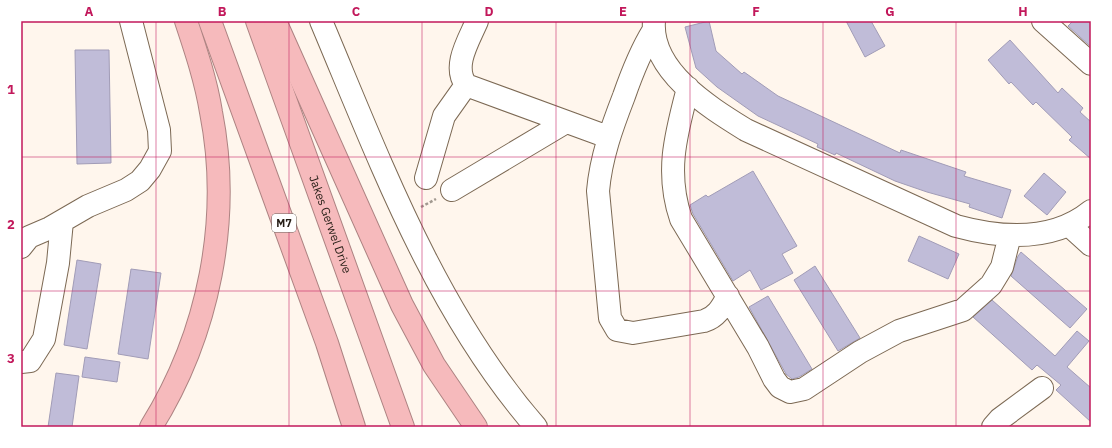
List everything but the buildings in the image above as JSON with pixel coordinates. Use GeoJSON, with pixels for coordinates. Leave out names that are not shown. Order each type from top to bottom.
{"type":"FeatureCollection","features":[{"type":"Feature","properties":{"kind":"highway"},"geometry":{"type":"LineString","coordinates":[[151,427],[172,389],[196,330],[207,290],[217,228],[218,175],[213,123],[205,82],[186,21]]}},
{"type":"Feature","properties":{"kind":"highway","name":"M7"},"geometry":{"type":"LineString","coordinates":[[210,21],[333,358],[354,427]]}},
{"type":"Feature","properties":{"kind":"highway","name":"Jakes Gerwel Drive"},"geometry":{"type":"LineString","coordinates":[[257,21],[403,427]]}},
{"type":"Feature","properties":{"kind":"highway"},"geometry":{"type":"LineString","coordinates":[[275,21],[402,305],[434,365],[476,427]]}},
{"type":"Feature","properties":{"kind":"street"},"geometry":{"type":"LineString","coordinates":[[21,247],[29,237],[88,206],[126,190],[140,180],[150,169],[160,151],[159,130],[130,21]]}},
{"type":"Feature","properties":{"kind":"street"},"geometry":{"type":"LineString","coordinates":[[321,21],[406,216],[431,267],[464,327],[501,381],[536,427]]}},
{"type":"Feature","properties":{"kind":"street"},"geometry":{"type":"LineString","coordinates":[[477,21],[461,64],[461,79],[466,85],[608,137]]}},
{"type":"Feature","properties":{"kind":"street"},"geometry":{"type":"LineString","coordinates":[[1043,21],[1091,64]]}},
{"type":"Feature","properties":{"kind":"street"},"geometry":{"type":"LineString","coordinates":[[653,26],[664,60],[670,71],[688,88],[723,116],[746,130],[956,226],[981,232],[1010,235],[1043,232],[1070,226],[1091,212]]}},
{"type":"Feature","properties":{"kind":"street"},"geometry":{"type":"LineString","coordinates":[[653,26],[642,49],[608,137],[602,159],[598,191],[608,311],[612,325],[624,332],[633,333],[712,319],[744,323]]}},
{"type":"Feature","properties":{"kind":"street"},"geometry":{"type":"LineString","coordinates":[[426,178],[444,116],[466,85]]}},
{"type":"Feature","properties":{"kind":"street"},"geometry":{"type":"LineString","coordinates":[[688,88],[673,155],[672,172],[673,193],[681,219],[744,323],[774,379],[780,387],[790,392],[797,392],[881,340],[899,331],[955,314],[970,304],[991,285],[1002,267],[1010,235]]}},
{"type":"Feature","properties":{"kind":"street"},"geometry":{"type":"LineString","coordinates":[[452,190],[566,122]]}},
{"type":"Feature","properties":{"kind":"street"},"geometry":{"type":"LineString","coordinates":[[21,362],[30,360],[44,339],[58,263],[62,221]]}},
{"type":"Feature","properties":{"kind":"street"},"geometry":{"type":"LineString","coordinates":[[1070,226],[1091,245]]}},
{"type":"Feature","properties":{"kind":"street"},"geometry":{"type":"LineString","coordinates":[[712,319],[719,312],[728,296]]}},
{"type":"Feature","properties":{"kind":"street"},"geometry":{"type":"LineString","coordinates":[[993,427],[1000,419],[1042,388]]}},
{"type":"Feature","properties":{"kind":"path"},"geometry":{"type":"LineString","coordinates":[[406,216],[452,190]]}}]}
